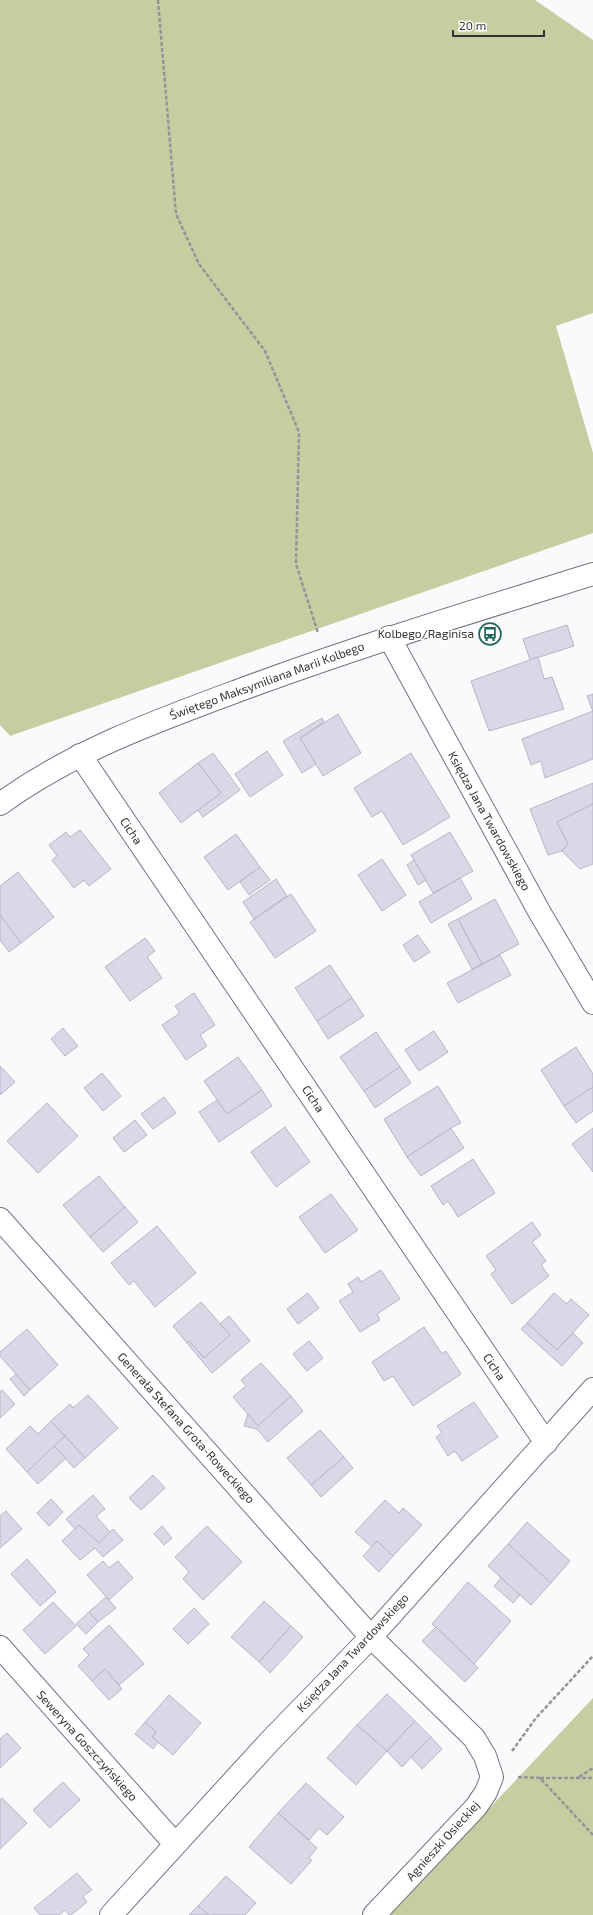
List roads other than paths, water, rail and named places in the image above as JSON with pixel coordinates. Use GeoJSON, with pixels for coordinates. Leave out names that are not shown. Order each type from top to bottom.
{"type":"FeatureCollection","features":[{"type":"Feature","properties":{"kind":"street","name":"Świętego Maksymiliana Marii Kolbego"},"geometry":{"type":"LineString","coordinates":[[0,804],[80,755],[155,721],[326,658],[593,574]]}},
{"type":"Feature","properties":{"kind":"street","name":"Księdza Jana Twardowskiego"},"geometry":{"type":"LineString","coordinates":[[389,638],[540,913],[593,1003]]}},
{"type":"Feature","properties":{"kind":"street","name":"Cicha"},"geometry":{"type":"LineString","coordinates":[[80,755],[546,1443]]}},
{"type":"Feature","properties":{"kind":"street","name":"Generała Stefana Grota-Roweckiego"},"geometry":{"type":"LineString","coordinates":[[0,1219],[371,1637],[474,1738],[485,1756],[492,1777]]}},
{"type":"Feature","properties":{"kind":"street","name":"Księdza Jana Twardowskiego"},"geometry":{"type":"LineString","coordinates":[[111,1915],[270,1741],[371,1637],[593,1389]]}},
{"type":"Feature","properties":{"kind":"street","name":"Seweryna Goszczyńskiego"},"geometry":{"type":"LineString","coordinates":[[0,1647],[175,1844]]}},
{"type":"Feature","properties":{"kind":"street","name":"Agnieszki Osieckiej"},"geometry":{"type":"LineString","coordinates":[[374,1915],[476,1807],[486,1792],[492,1777]]}},
{"type":"Feature","properties":{"kind":"place","name":"Kolbego/Raginisa"},"geometry":{"type":"Point","coordinates":[490,634]}}]}
